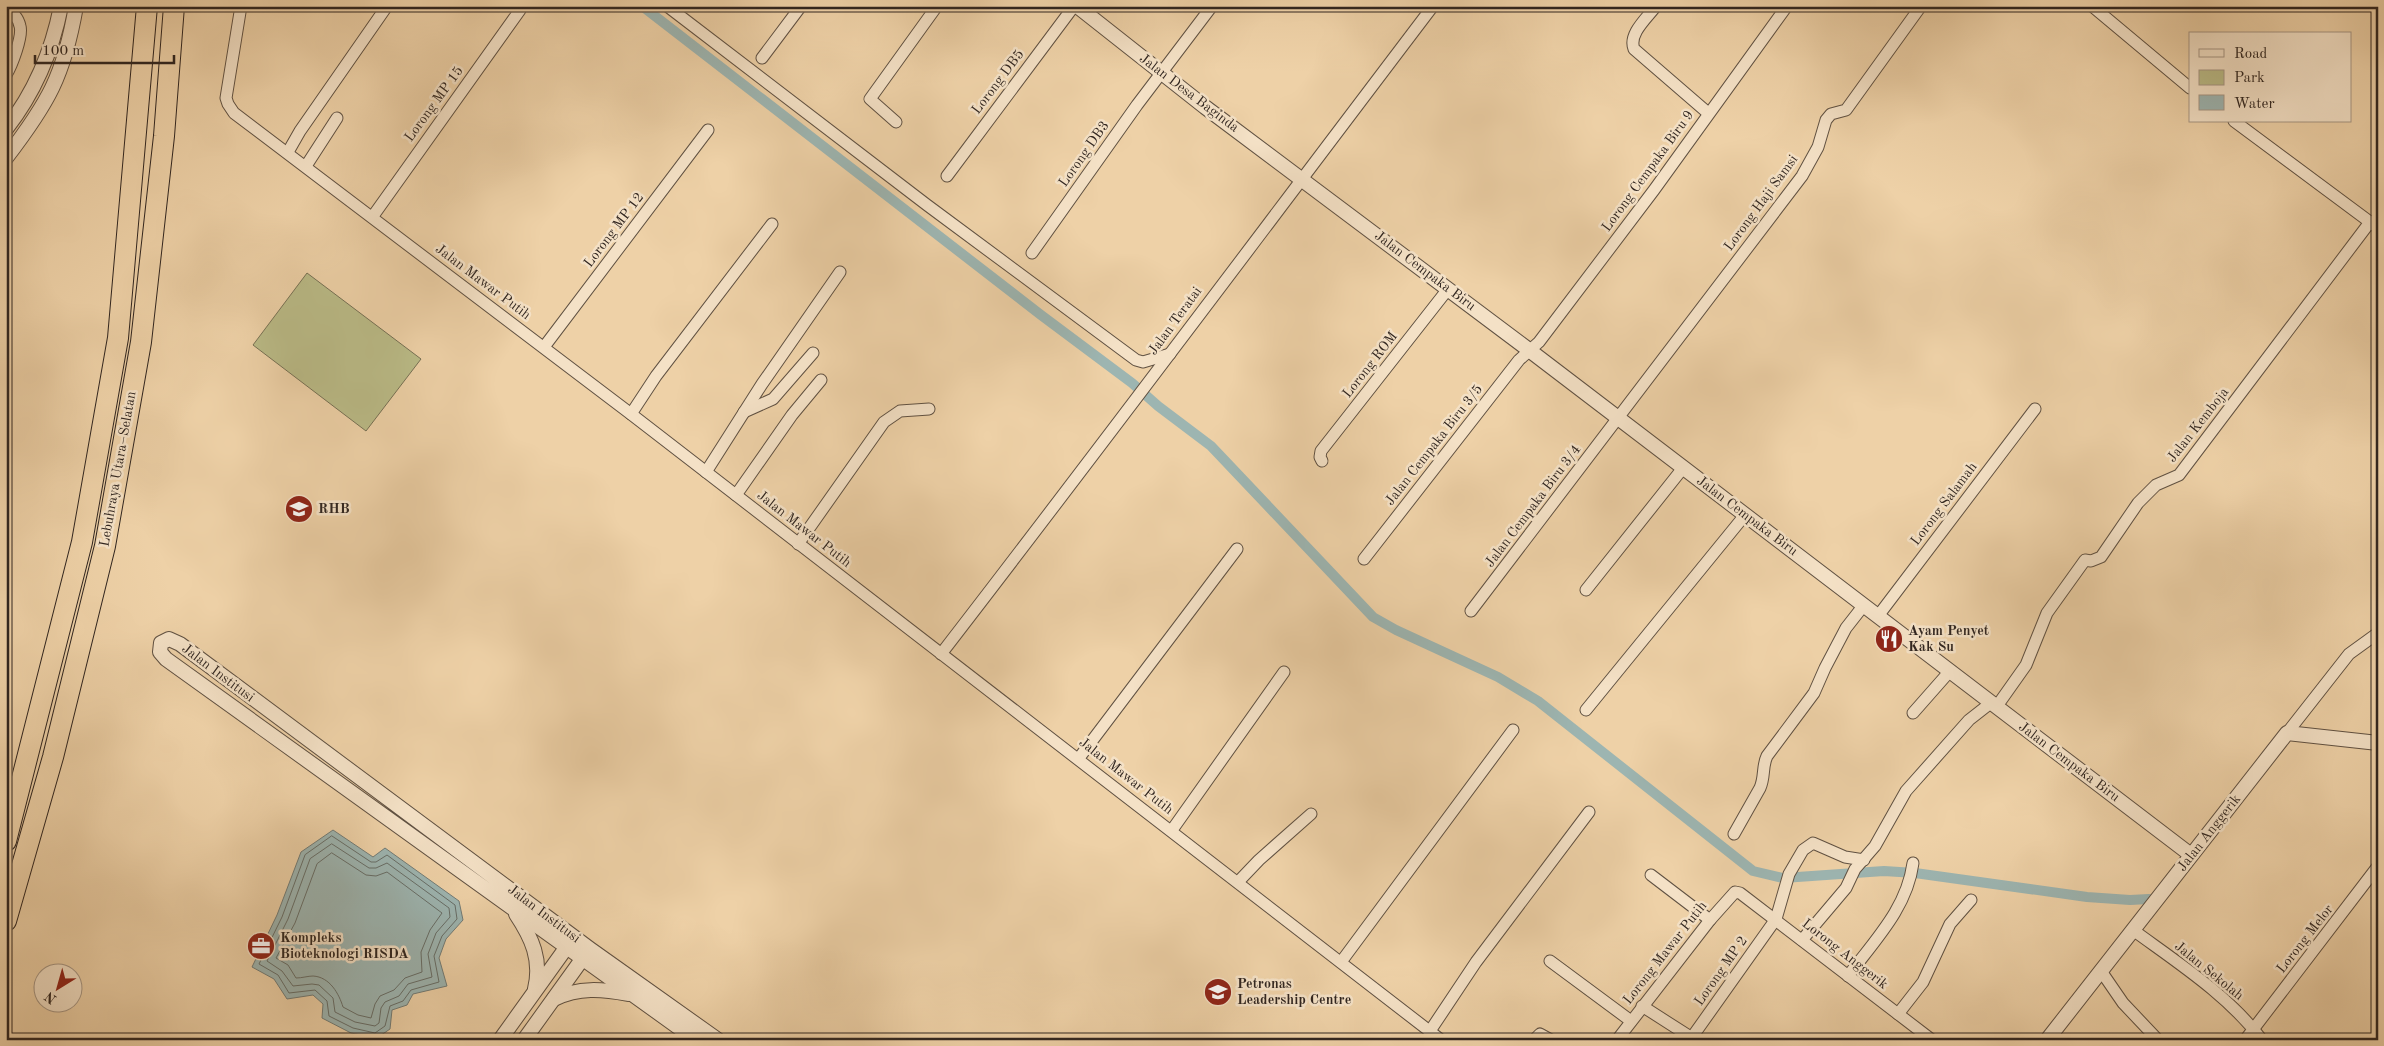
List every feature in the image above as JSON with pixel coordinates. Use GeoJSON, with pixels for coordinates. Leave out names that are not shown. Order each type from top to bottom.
{"type":"FeatureCollection","features":[{"type":"Feature","properties":{"kind":"highway","name":"Lebuhraya Utara–Selatan"},"geometry":{"type":"LineString","coordinates":[[6,841],[82,542],[118,338],[147,6]]}},
{"type":"Feature","properties":{"kind":"highway","name":"Lebuhraya Utara–Selatan"},"geometry":{"type":"LineString","coordinates":[[6,921],[53,757],[105,546],[141,342],[164,136],[174,6]]}},
{"type":"Feature","properties":{"kind":"street"},"geometry":{"type":"LineString","coordinates":[[6,129],[25,103],[43,68],[53,40],[61,6]]}},
{"type":"Feature","properties":{"kind":"street"},"geometry":{"type":"LineString","coordinates":[[6,158],[38,116],[50,96],[68,48],[76,6]]}},
{"type":"Feature","properties":{"kind":"street","name":"Jalan Mawar Putih"},"geometry":{"type":"LineString","coordinates":[[241,6],[227,92],[228,104],[234,113],[373,216],[544,347],[1172,830],[1441,1040]]}},
{"type":"Feature","properties":{"kind":"street"},"geometry":{"type":"LineString","coordinates":[[288,152],[300,131],[387,6]]}},
{"type":"Feature","properties":{"kind":"street"},"geometry":{"type":"LineString","coordinates":[[667,6],[927,205],[1136,360],[1143,362],[1170,354]]}},
{"type":"Feature","properties":{"kind":"street"},"geometry":{"type":"LineString","coordinates":[[762,58],[801,6]]}},
{"type":"Feature","properties":{"kind":"street"},"geometry":{"type":"LineString","coordinates":[[896,122],[870,99],[937,6]]}},
{"type":"Feature","properties":{"kind":"street","name":"Jalan Desa Baginda"},"geometry":{"type":"LineString","coordinates":[[1076,6],[1162,74],[1302,179]]}},
{"type":"Feature","properties":{"kind":"street","name":"Lorong DB5"},"geometry":{"type":"LineString","coordinates":[[947,176],[1076,6]]}},
{"type":"Feature","properties":{"kind":"street","name":"Lorong DB3"},"geometry":{"type":"LineString","coordinates":[[1032,253],[1212,6]]}},
{"type":"Feature","properties":{"kind":"street","name":"Jalan Teratai"},"geometry":{"type":"LineString","coordinates":[[941,654],[1133,406],[1155,374],[1433,6]]}},
{"type":"Feature","properties":{"kind":"street"},"geometry":{"type":"LineString","coordinates":[[1656,6],[1633,36],[1632,43],[1634,49],[1708,113]]}},
{"type":"Feature","properties":{"kind":"street","name":"Lorong Cempaka Biru 9"},"geometry":{"type":"LineString","coordinates":[[1529,350],[1539,342],[1637,213],[1787,6]]}},
{"type":"Feature","properties":{"kind":"street","name":"Lorong Haji Samsi"},"geometry":{"type":"LineString","coordinates":[[1618,418],[1802,176],[1818,147],[1826,120],[1831,114],[1846,110],[1921,6]]}},
{"type":"Feature","properties":{"kind":"street"},"geometry":{"type":"LineString","coordinates":[[2092,6],[2189,87]]}},
{"type":"Feature","properties":{"kind":"street"},"geometry":{"type":"LineString","coordinates":[[6,8],[14,14],[21,30],[13,62],[6,75]]}},
{"type":"Feature","properties":{"kind":"street","name":"Lorong MP 15"},"geometry":{"type":"LineString","coordinates":[[373,216],[520,10]]}},
{"type":"Feature","properties":{"kind":"street"},"geometry":{"type":"LineString","coordinates":[[306,166],[337,118]]}},
{"type":"Feature","properties":{"kind":"street","name":"Jalan Kemboja"},"geometry":{"type":"LineString","coordinates":[[1802,940],[1846,888],[1855,869],[1875,846],[1906,791],[1969,720],[1994,704],[2026,665],[2047,613],[2085,560],[2096,559],[2104,554],[2138,503],[2156,485],[2179,475],[2374,225],[2235,122]]}},
{"type":"Feature","properties":{"kind":"street","name":"Lorong MP 12"},"geometry":{"type":"LineString","coordinates":[[544,347],[708,130]]}},
{"type":"Feature","properties":{"kind":"street","name":"Jalan Cempaka Biru"},"geometry":{"type":"LineString","coordinates":[[1302,179],[2191,855]]}},
{"type":"Feature","properties":{"kind":"street"},"geometry":{"type":"LineString","coordinates":[[631,414],[656,376],[772,224]]}},
{"type":"Feature","properties":{"kind":"street"},"geometry":{"type":"LineString","coordinates":[[706,472],[744,412],[840,272]]}},
{"type":"Feature","properties":{"kind":"street","name":"Lorong ROM"},"geometry":{"type":"LineString","coordinates":[[1322,462],[1321,450],[1448,289]]}},
{"type":"Feature","properties":{"kind":"street","name":"Jalan Cempaka Biru 3/5"},"geometry":{"type":"LineString","coordinates":[[1364,560],[1519,360],[1529,350]]}},
{"type":"Feature","properties":{"kind":"street"},"geometry":{"type":"LineString","coordinates":[[744,412],[772,399],[813,353]]}},
{"type":"Feature","properties":{"kind":"street"},"geometry":{"type":"LineString","coordinates":[[736,495],[792,415],[820,380]]}},
{"type":"Feature","properties":{"kind":"street"},"geometry":{"type":"LineString","coordinates":[[798,544],[884,422],[900,411],[929,409]]}},
{"type":"Feature","properties":{"kind":"street","name":"Lorong Salamah"},"geometry":{"type":"LineString","coordinates":[[1878,616],[2034,409]]}},
{"type":"Feature","properties":{"kind":"street","name":"Jalan Cempaka Biru 3/4"},"geometry":{"type":"LineString","coordinates":[[1471,611],[1618,418]]}},
{"type":"Feature","properties":{"kind":"street"},"geometry":{"type":"LineString","coordinates":[[1586,590],[1684,468]]}},
{"type":"Feature","properties":{"kind":"street"},"geometry":{"type":"LineString","coordinates":[[1586,710],[1745,515]]}},
{"type":"Feature","properties":{"kind":"street"},"geometry":{"type":"LineString","coordinates":[[1078,758],[1237,549]]}},
{"type":"Feature","properties":{"kind":"street"},"geometry":{"type":"LineString","coordinates":[[1734,834],[1763,781],[1764,764],[1767,756],[1814,694],[1824,668],[1846,628],[1864,605]]}},
{"type":"Feature","properties":{"kind":"street","name":"Jalan Anggerik"},"geometry":{"type":"LineString","coordinates":[[2047,1040],[2349,654],[2378,633]]}},
{"type":"Feature","properties":{"kind":"street","name":"Jalan Institusi"},"geometry":{"type":"LineString","coordinates":[[571,942],[512,907],[166,658],[160,652],[161,643],[169,640],[180,644],[587,954],[718,1040]]}},
{"type":"Feature","properties":{"kind":"street"},"geometry":{"type":"LineString","coordinates":[[1913,713],[1950,671]]}},
{"type":"Feature","properties":{"kind":"street"},"geometry":{"type":"LineString","coordinates":[[1172,830],[1284,672]]}},
{"type":"Feature","properties":{"kind":"street"},"geometry":{"type":"LineString","coordinates":[[1341,962],[1513,730]]}},
{"type":"Feature","properties":{"kind":"street"},"geometry":{"type":"LineString","coordinates":[[2287,733],[2378,743]]}},
{"type":"Feature","properties":{"kind":"street"},"geometry":{"type":"LineString","coordinates":[[1430,1031],[1476,962],[1589,812]]}},
{"type":"Feature","properties":{"kind":"street"},"geometry":{"type":"LineString","coordinates":[[1238,882],[1259,860],[1311,814]]}},
{"type":"Feature","properties":{"kind":"street","name":"Lorong MP 2"},"geometry":{"type":"LineString","coordinates":[[1691,1039],[1776,920],[1789,874],[1804,850],[1813,843],[1845,857],[1864,860]]}},
{"type":"Feature","properties":{"kind":"street","name":"Lorong Melor"},"geometry":{"type":"LineString","coordinates":[[2245,1040],[2378,866]]}},
{"type":"Feature","properties":{"kind":"street"},"geometry":{"type":"LineString","coordinates":[[1848,976],[1898,910],[1905,896],[1912,869]]}},
{"type":"Feature","properties":{"kind":"street"},"geometry":{"type":"LineString","coordinates":[[1652,875],[1710,920]]}},
{"type":"Feature","properties":{"kind":"street","name":"Lorong Mawar Putih"},"geometry":{"type":"LineString","coordinates":[[1617,1040],[1730,895],[1735,892],[1740,893]]}},
{"type":"Feature","properties":{"kind":"street","name":"Lorong Anggerik"},"geometry":{"type":"LineString","coordinates":[[1740,893],[1932,1040]]}},
{"type":"Feature","properties":{"kind":"street"},"geometry":{"type":"LineString","coordinates":[[1898,1014],[1922,982],[1950,924],[1971,900]]}},
{"type":"Feature","properties":{"kind":"street"},"geometry":{"type":"LineString","coordinates":[[512,907],[535,948],[538,978],[534,993]]}},
{"type":"Feature","properties":{"kind":"street","name":"Jalan Sekolah"},"geometry":{"type":"LineString","coordinates":[[2133,930],[2207,984],[2254,1029],[2262,1040]]}},
{"type":"Feature","properties":{"kind":"street"},"geometry":{"type":"LineString","coordinates":[[500,1040],[571,942]]}},
{"type":"Feature","properties":{"kind":"street"},"geometry":{"type":"LineString","coordinates":[[524,1040],[587,954]]}},
{"type":"Feature","properties":{"kind":"street","name":"Jalan Institusi"},"geometry":{"type":"LineString","coordinates":[[587,954],[634,995],[696,1040]]}},
{"type":"Feature","properties":{"kind":"street"},"geometry":{"type":"LineString","coordinates":[[1550,961],[1632,1021]]}},
{"type":"Feature","properties":{"kind":"street"},"geometry":{"type":"LineString","coordinates":[[2101,971],[2123,1003],[2158,1040]]}},
{"type":"Feature","properties":{"kind":"street"},"geometry":{"type":"LineString","coordinates":[[552,1001],[572,992],[587,989],[634,995]]}},
{"type":"Feature","properties":{"kind":"street"},"geometry":{"type":"LineString","coordinates":[[1642,1006],[1691,1039]]}},
{"type":"Feature","properties":{"kind":"street"},"geometry":{"type":"LineString","coordinates":[[1534,1040],[1540,1034],[1551,1040]]}},
{"type":"Feature","properties":{"kind":"green space"},"geometry":{"type":"Polygon","coordinates":[[[307,273],[421,359],[366,431],[253,345],[307,273]]]}},
{"type":"Feature","properties":{"kind":"water"},"geometry":{"type":"Polygon","coordinates":[[[333,830],[373,857],[385,848],[459,901],[463,920],[446,939],[439,958],[447,986],[413,994],[407,1005],[392,1010],[390,1029],[377,1038],[351,1033],[322,1018],[323,1004],[313,995],[287,999],[274,979],[252,967],[277,915],[301,852],[333,830]]]}},
{"type":"Feature","properties":{"kind":"waterway"},"geometry":{"type":"LineString","coordinates":[[642,6],[1041,315],[1132,383],[1158,406],[1211,446],[1373,617],[1396,630],[1498,677],[1538,701],[1753,871],[1783,878],[1884,871],[1915,873],[2087,897],[2130,900],[2149,899]]}},
{"type":"Feature","properties":{"kind":"place","name":"RHB"},"geometry":{"type":"Point","coordinates":[299,509]}},
{"type":"Feature","properties":{"kind":"place","name":"Ayam Penyet Kak Su"},"geometry":{"type":"Point","coordinates":[1889,639]}},
{"type":"Feature","properties":{"kind":"place","name":"Kompleks Bioteknologi RISDA"},"geometry":{"type":"Point","coordinates":[261,946]}},
{"type":"Feature","properties":{"kind":"place","name":"Petronas Leadership Centre"},"geometry":{"type":"Point","coordinates":[1218,992]}}]}
